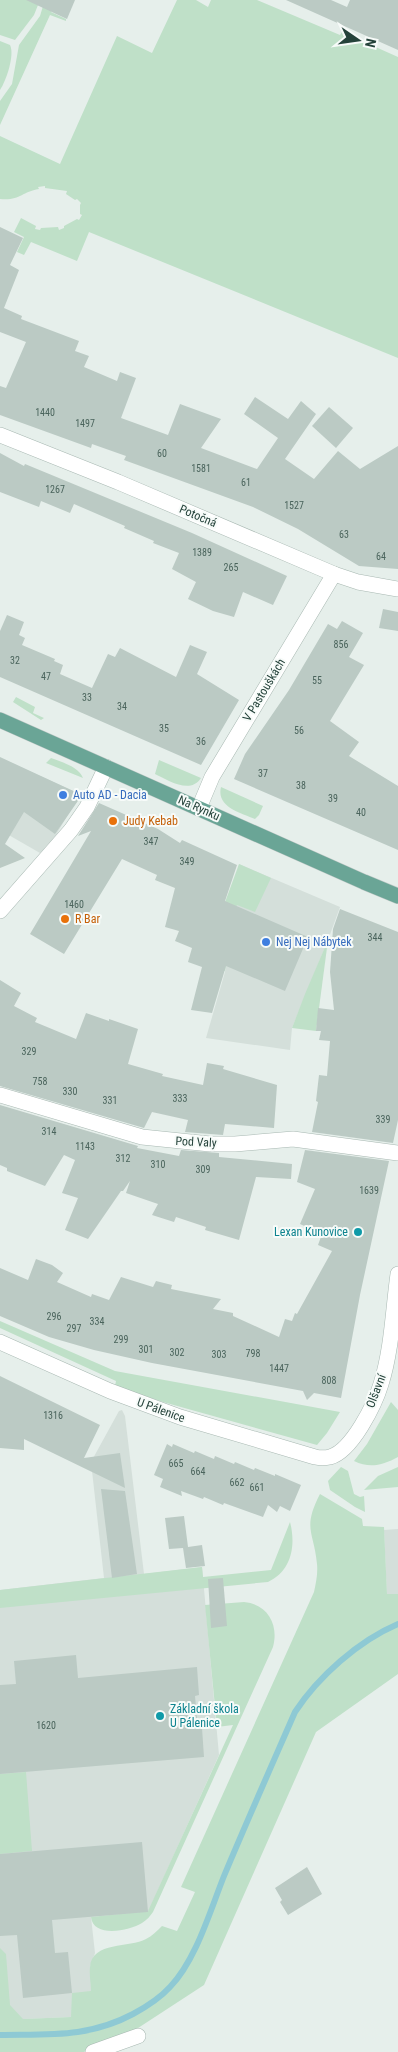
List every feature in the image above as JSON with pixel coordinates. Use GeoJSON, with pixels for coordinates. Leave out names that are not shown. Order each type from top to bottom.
{"type":"FeatureCollection","features":[{"type":"Feature","properties":{"kind":"main road","name":"Na Rynku"},"geometry":{"type":"LineString","coordinates":[[0,720],[357,880],[398,896]]}},
{"type":"Feature","properties":{"kind":"street","name":"Potočná"},"geometry":{"type":"LineString","coordinates":[[0,435],[118,482],[334,574],[358,582],[398,589]]}},
{"type":"Feature","properties":{"kind":"street","name":"V Pastouškách"},"geometry":{"type":"LineString","coordinates":[[198,808],[217,768],[334,574]]}},
{"type":"Feature","properties":{"kind":"street"},"geometry":{"type":"LineString","coordinates":[[0,911],[71,830],[87,807],[106,767]]}},
{"type":"Feature","properties":{"kind":"street","name":"Pod Valy"},"geometry":{"type":"LineString","coordinates":[[0,1095],[142,1137],[160,1140],[235,1144],[293,1139],[398,1153]]}},
{"type":"Feature","properties":{"kind":"street","name":"Olšavní"},"geometry":{"type":"LineString","coordinates":[[329,1458],[346,1446],[376,1397],[384,1373],[396,1314],[398,1274]]}},
{"type":"Feature","properties":{"kind":"street","name":"U Pálenice"},"geometry":{"type":"LineString","coordinates":[[0,1342],[110,1391],[199,1424],[315,1457],[329,1458]]}},
{"type":"Feature","properties":{"kind":"street"},"geometry":{"type":"LineString","coordinates":[[384,1373],[388,1366],[398,1360]]}},
{"type":"Feature","properties":{"kind":"street"},"geometry":{"type":"LineString","coordinates":[[93,2052],[138,2036]]}},
{"type":"Feature","properties":{"kind":"shaded area"},"geometry":{"type":"Polygon","coordinates":[[[0,758],[80,794],[56,835],[40,853],[0,830],[0,758]]]}},
{"type":"Feature","properties":{"kind":"shaded area"},"geometry":{"type":"Polygon","coordinates":[[[239,864],[340,907],[292,1028],[290,1050],[206,1038],[225,972],[239,864]]]}},
{"type":"Feature","properties":{"kind":"shaded area"},"geometry":{"type":"Polygon","coordinates":[[[122,1410],[125,1416],[144,1574],[202,1567],[219,1755],[148,1912],[91,1917],[95,1953],[90,1967],[92,1991],[71,2017],[0,2020],[0,1590],[104,1578],[91,1462],[119,1411],[122,1410]]]}},
{"type":"Feature","properties":{"kind":"shaded area"},"geometry":{"type":"Polygon","coordinates":[[[398,1529],[398,1596],[387,1597],[384,1530],[398,1529]]]}},
{"type":"Feature","properties":{"kind":"green space"},"geometry":{"type":"Polygon","coordinates":[[[0,0],[40,0],[34,15],[15,40],[0,35],[0,0]]]}},
{"type":"Feature","properties":{"kind":"green space"},"geometry":{"type":"Polygon","coordinates":[[[56,0],[51,12],[66,19],[66,21],[50,15],[0,125],[0,101],[12,84],[19,45],[40,16],[43,6],[56,0]]]}},
{"type":"Feature","properties":{"kind":"green space"},"geometry":{"type":"Polygon","coordinates":[[[177,0],[196,0],[208,7],[211,0],[257,0],[340,35],[342,32],[398,57],[398,358],[89,232],[77,261],[31,242],[24,255],[17,252],[24,237],[14,232],[21,218],[36,226],[35,229],[58,227],[59,230],[77,219],[79,220],[82,215],[80,214],[81,203],[66,194],[67,191],[45,188],[45,186],[38,187],[39,189],[16,198],[0,199],[0,136],[60,164],[117,36],[152,53],[177,0]]]}},
{"type":"Feature","properties":{"kind":"green space"},"geometry":{"type":"Polygon","coordinates":[[[0,41],[10,45],[11,61],[0,90],[0,41]]]}},
{"type":"Feature","properties":{"kind":"green space"},"geometry":{"type":"Polygon","coordinates":[[[16,697],[35,707],[33,713],[44,718],[41,720],[13,702],[16,697]]]}},
{"type":"Feature","properties":{"kind":"green space"},"geometry":{"type":"Polygon","coordinates":[[[51,758],[74,768],[83,778],[46,763],[51,758]]]}},
{"type":"Feature","properties":{"kind":"green space"},"geometry":{"type":"Polygon","coordinates":[[[159,760],[201,778],[196,783],[185,786],[172,782],[155,774],[159,760]]]}},
{"type":"Feature","properties":{"kind":"green space"},"geometry":{"type":"Polygon","coordinates":[[[221,787],[263,806],[259,815],[255,819],[231,808],[222,800],[220,794],[221,787]]]}},
{"type":"Feature","properties":{"kind":"green space"},"geometry":{"type":"Polygon","coordinates":[[[239,864],[271,878],[255,912],[237,905],[213,958],[226,964],[225,971],[202,965],[239,864]]]}},
{"type":"Feature","properties":{"kind":"green space"},"geometry":{"type":"Polygon","coordinates":[[[328,940],[316,1031],[292,1028],[305,994],[328,940]]]}},
{"type":"Feature","properties":{"kind":"green space"},"geometry":{"type":"Polygon","coordinates":[[[0,1321],[115,1371],[340,1412],[317,1445],[163,1402],[115,1386],[116,1381],[0,1328],[0,1321]]]}},
{"type":"Feature","properties":{"kind":"green space"},"geometry":{"type":"Polygon","coordinates":[[[391,1402],[398,1410],[398,1457],[376,1465],[366,1465],[354,1461],[367,1444],[391,1402]]]}},
{"type":"Feature","properties":{"kind":"green space"},"geometry":{"type":"Polygon","coordinates":[[[341,1467],[348,1471],[354,1494],[360,1497],[364,1496],[365,1512],[330,1490],[328,1481],[341,1467]]]}},
{"type":"Feature","properties":{"kind":"green space"},"geometry":{"type":"Polygon","coordinates":[[[398,1467],[398,1487],[364,1490],[378,1476],[398,1467]]]}},
{"type":"Feature","properties":{"kind":"green space"},"geometry":{"type":"Polygon","coordinates":[[[320,1494],[362,1519],[363,1526],[384,1527],[387,1594],[398,1594],[398,1674],[316,1732],[204,1985],[135,2030],[93,2045],[84,2052],[0,2052],[0,1948],[6,1954],[10,2005],[23,2019],[71,2017],[72,1993],[91,1991],[90,1967],[92,1959],[97,1953],[104,1949],[139,1942],[152,1935],[162,1926],[177,1931],[195,1892],[181,1887],[314,1592],[317,1567],[310,1523],[320,1494]]]}},
{"type":"Feature","properties":{"kind":"green space"},"geometry":{"type":"Polygon","coordinates":[[[290,1522],[292,1548],[290,1556],[282,1571],[268,1582],[0,1608],[0,1590],[202,1567],[203,1577],[271,1570],[290,1522]]]}},
{"type":"Feature","properties":{"kind":"green space"},"geometry":{"type":"Polygon","coordinates":[[[244,1602],[260,1607],[270,1617],[274,1631],[273,1647],[153,1912],[144,1922],[136,1926],[112,1931],[98,1928],[93,1924],[91,1917],[148,1911],[233,1725],[217,1727],[205,1605],[244,1602]]]}},
{"type":"Feature","properties":{"kind":"green space"},"geometry":{"type":"Polygon","coordinates":[[[26,1772],[32,1851],[0,1854],[0,1774],[26,1772]]]}},
{"type":"Feature","properties":{"kind":"building"},"geometry":{"type":"Polygon","coordinates":[[[26,0],[75,0],[67,19],[26,0]]]}},
{"type":"Feature","properties":{"kind":"building"},"geometry":{"type":"Polygon","coordinates":[[[286,0],[331,0],[347,7],[350,0],[398,0],[398,50],[286,0]]]}},
{"type":"Feature","properties":{"kind":"building"},"geometry":{"type":"Polygon","coordinates":[[[0,227],[23,238],[10,265],[19,270],[4,308],[22,316],[21,319],[79,341],[75,351],[89,356],[84,367],[117,381],[120,372],[136,378],[121,418],[168,435],[180,404],[221,419],[201,448],[257,469],[278,438],[244,414],[255,397],[288,419],[301,401],[316,414],[285,459],[314,479],[338,451],[360,469],[398,446],[398,569],[359,566],[298,529],[253,507],[124,460],[126,456],[92,444],[91,448],[0,415],[0,386],[6,388],[26,342],[0,332],[0,227]]]}},
{"type":"Feature","properties":{"kind":"building"},"geometry":{"type":"Polygon","coordinates":[[[329,407],[353,428],[336,448],[312,426],[329,407]]]}},
{"type":"Feature","properties":{"kind":"building"},"geometry":{"type":"Polygon","coordinates":[[[0,453],[24,466],[25,464],[192,533],[287,576],[273,605],[243,592],[234,617],[213,611],[188,599],[196,582],[172,569],[179,553],[153,543],[154,541],[124,528],[125,526],[74,504],[70,513],[41,501],[39,507],[0,492],[0,453]]]}},
{"type":"Feature","properties":{"kind":"building"},"geometry":{"type":"Polygon","coordinates":[[[383,609],[398,612],[398,631],[379,628],[383,609]]]}},
{"type":"Feature","properties":{"kind":"building"},"geometry":{"type":"Polygon","coordinates":[[[7,615],[24,622],[19,635],[25,638],[22,645],[55,659],[54,661],[63,665],[60,674],[92,688],[108,654],[115,657],[120,648],[176,677],[190,645],[207,652],[197,674],[239,700],[201,765],[0,677],[0,631],[7,615]]]}},
{"type":"Feature","properties":{"kind":"building"},"geometry":{"type":"Polygon","coordinates":[[[342,621],[363,633],[349,657],[364,665],[330,721],[359,742],[349,756],[398,786],[398,850],[234,779],[245,754],[289,690],[328,624],[337,629],[342,621]]]}},
{"type":"Feature","properties":{"kind":"building"},"geometry":{"type":"Polygon","coordinates":[[[0,757],[82,795],[55,834],[24,812],[5,844],[25,858],[0,868],[0,757]]]}},
{"type":"Feature","properties":{"kind":"building"},"geometry":{"type":"Polygon","coordinates":[[[99,803],[158,829],[180,843],[182,840],[237,865],[225,901],[308,937],[285,991],[226,966],[212,1013],[191,1010],[202,967],[188,962],[192,948],[175,941],[179,931],[165,927],[175,888],[155,880],[157,875],[122,859],[64,954],[30,934],[91,831],[78,836],[99,803]]]}},
{"type":"Feature","properties":{"kind":"building"},"geometry":{"type":"Polygon","coordinates":[[[340,909],[398,932],[398,1120],[393,1143],[312,1132],[318,1102],[316,1101],[319,1075],[327,1076],[330,1041],[319,1040],[321,1031],[316,1031],[318,1008],[334,1010],[330,972],[333,929],[340,909]]]}},
{"type":"Feature","properties":{"kind":"building"},"geometry":{"type":"Polygon","coordinates":[[[0,980],[21,993],[14,1006],[37,1018],[35,1022],[76,1039],[86,1013],[138,1029],[128,1064],[163,1074],[162,1076],[203,1085],[207,1063],[224,1066],[223,1069],[277,1085],[274,1128],[225,1124],[223,1135],[185,1132],[188,1120],[152,1112],[144,1128],[0,1086],[0,980]]]}},
{"type":"Feature","properties":{"kind":"building"},"geometry":{"type":"Polygon","coordinates":[[[0,1105],[138,1146],[137,1148],[179,1156],[181,1150],[219,1153],[219,1157],[292,1164],[291,1179],[256,1177],[239,1240],[205,1230],[206,1227],[176,1217],[174,1222],[152,1215],[158,1204],[126,1193],[130,1181],[88,1239],[65,1230],[78,1198],[62,1193],[75,1160],[64,1155],[45,1186],[7,1171],[7,1168],[0,1165],[0,1105]]]}},
{"type":"Feature","properties":{"kind":"building"},"geometry":{"type":"Polygon","coordinates":[[[305,1150],[389,1161],[360,1295],[341,1398],[314,1393],[307,1400],[303,1391],[152,1363],[94,1350],[49,1337],[0,1316],[0,1268],[28,1280],[36,1259],[52,1265],[63,1273],[57,1282],[91,1297],[92,1294],[109,1300],[121,1277],[153,1287],[156,1281],[172,1285],[171,1289],[221,1299],[213,1309],[233,1313],[233,1316],[279,1337],[285,1319],[292,1321],[295,1313],[297,1314],[332,1251],[318,1245],[322,1234],[300,1224],[315,1189],[297,1182],[305,1150]]]}},
{"type":"Feature","properties":{"kind":"building"},"geometry":{"type":"Polygon","coordinates":[[[0,1376],[100,1425],[84,1458],[120,1453],[125,1488],[24,1439],[24,1450],[0,1448],[0,1376]]]}},
{"type":"Feature","properties":{"kind":"building"},"geometry":{"type":"Polygon","coordinates":[[[167,1444],[172,1447],[173,1444],[194,1453],[195,1451],[214,1459],[215,1456],[234,1464],[235,1462],[275,1476],[275,1474],[301,1485],[290,1511],[280,1506],[277,1512],[268,1505],[263,1517],[224,1503],[223,1505],[204,1497],[203,1499],[181,1491],[182,1496],[160,1487],[163,1479],[154,1475],[167,1444]]]}},
{"type":"Feature","properties":{"kind":"building"},"geometry":{"type":"Polygon","coordinates":[[[101,1489],[125,1491],[137,1574],[112,1578],[101,1489]]]}},
{"type":"Feature","properties":{"kind":"building"},"geometry":{"type":"Polygon","coordinates":[[[184,1516],[188,1547],[202,1545],[205,1566],[186,1568],[183,1548],[169,1549],[165,1518],[184,1516]]]}},
{"type":"Feature","properties":{"kind":"building"},"geometry":{"type":"Polygon","coordinates":[[[223,1578],[227,1626],[211,1628],[208,1579],[223,1578]]]}},
{"type":"Feature","properties":{"kind":"building","name":"Základní škola U Pálenice"},"geometry":{"type":"Polygon","coordinates":[[[76,1655],[78,1678],[197,1667],[199,1695],[195,1696],[198,1729],[202,1728],[204,1757],[0,1774],[0,1685],[16,1684],[14,1661],[76,1655]]]}},
{"type":"Feature","properties":{"kind":"building"},"geometry":{"type":"Polygon","coordinates":[[[142,1842],[148,1912],[52,1920],[55,1953],[68,1952],[72,1993],[23,1998],[17,1935],[0,1936],[0,1854],[142,1842]]]}},
{"type":"Feature","properties":{"kind":"building"},"geometry":{"type":"Polygon","coordinates":[[[307,1867],[322,1894],[288,1915],[280,1902],[282,1900],[275,1888],[307,1867]]]}},
{"type":"Feature","properties":{"kind":"waterway"},"geometry":{"type":"LineString","coordinates":[[0,2035],[68,2033],[100,2027],[116,2022],[138,2011],[157,1999],[170,1987],[195,1949],[224,1876],[295,1712],[315,1686],[340,1661],[368,1640],[398,1624]]}},
{"type":"Feature","properties":{"kind":"place","name":"Auto AD - Dacia"},"geometry":{"type":"Point","coordinates":[63,795]}},
{"type":"Feature","properties":{"kind":"place","name":"Judy Kebab"},"geometry":{"type":"Point","coordinates":[113,821]}},
{"type":"Feature","properties":{"kind":"place","name":"R Bar"},"geometry":{"type":"Point","coordinates":[65,919]}},
{"type":"Feature","properties":{"kind":"place","name":"Nej Nej Nábytek"},"geometry":{"type":"Point","coordinates":[266,942]}},
{"type":"Feature","properties":{"kind":"place","name":"Lexan Kunovice"},"geometry":{"type":"Point","coordinates":[358,1232]}},
{"type":"Feature","properties":{"kind":"place","name":"Základní škola U Pálenice"},"geometry":{"type":"Point","coordinates":[160,1716]}}]}
